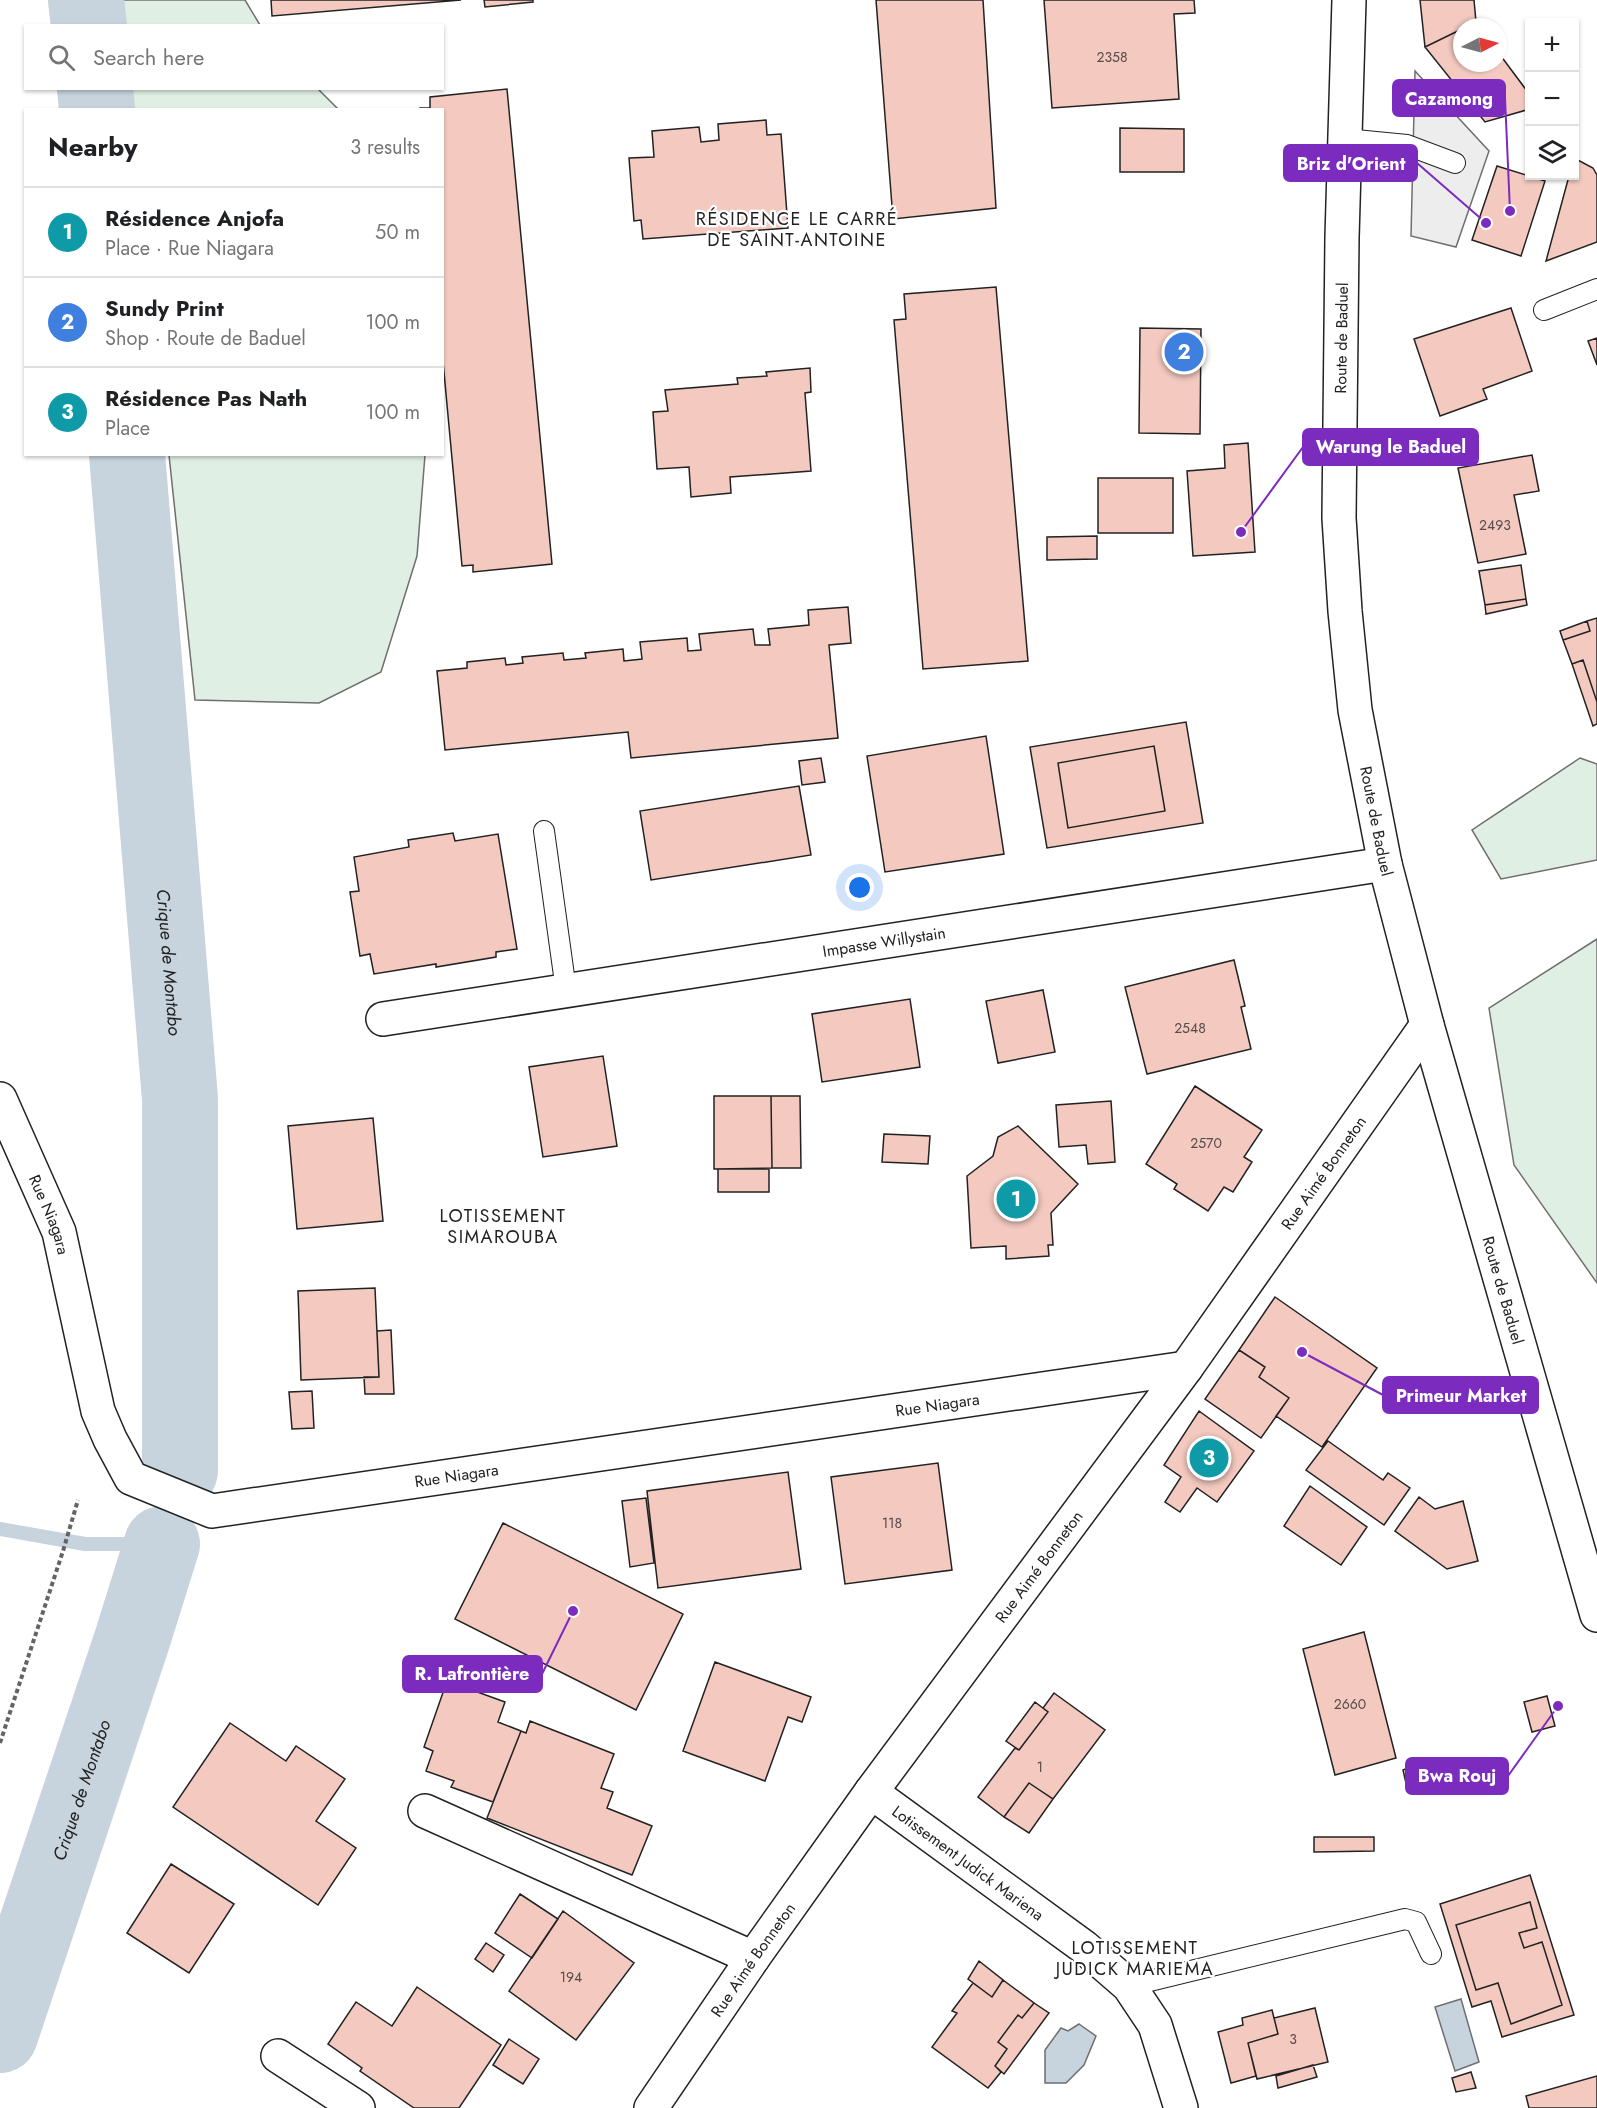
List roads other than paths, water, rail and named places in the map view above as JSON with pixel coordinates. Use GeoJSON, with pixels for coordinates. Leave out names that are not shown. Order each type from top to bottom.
{"type":"FeatureCollection","features":[{"type":"Feature","properties":{"kind":"street","name":"Route de Baduel"},"geometry":{"type":"LineString","coordinates":[[1348,0],[1339,518],[1355,710],[1385,864],[1427,1025],[1597,1614]]}},
{"type":"Feature","properties":{"kind":"street","name":"Impasse Willystain"},"geometry":{"type":"LineString","coordinates":[[383,1018],[1385,864]]}},
{"type":"Feature","properties":{"kind":"street","name":"Rue Aimé Bonneton"},"geometry":{"type":"LineString","coordinates":[[651,2108],[753,1958],[871,1792],[1185,1368],[1427,1025]]}},
{"type":"Feature","properties":{"kind":"street","name":"Rue Niagara"},"geometry":{"type":"LineString","coordinates":[[0,1099],[59,1232],[98,1411],[110,1439],[131,1478],[212,1511],[1185,1368]]}},
{"type":"Feature","properties":{"kind":"street","name":"Lotissement Judick Mariena"},"geometry":{"type":"LineString","coordinates":[[871,1792],[1084,1947],[1129,1986],[1155,2025],[1181,2108]]}},
{"type":"Feature","properties":{"kind":"street"},"geometry":{"type":"LineString","coordinates":[[425,1811],[753,1958]]}},
{"type":"Feature","properties":{"kind":"street"},"geometry":{"type":"LineString","coordinates":[[278,2056],[357,2108]]}},
{"type":"Feature","properties":{"kind":"lane"},"geometry":{"type":"LineString","coordinates":[[1345,139],[1407,145],[1455,163]]}},
{"type":"Feature","properties":{"kind":"lane"},"geometry":{"type":"LineString","coordinates":[[1544,310],[1597,289]]}},
{"type":"Feature","properties":{"kind":"lane"},"geometry":{"type":"LineString","coordinates":[[544,831],[566,990]]}},
{"type":"Feature","properties":{"kind":"lane"},"geometry":{"type":"LineString","coordinates":[[1129,1986],[1405,1919],[1416,1922],[1431,1954]]}},
{"type":"Feature","properties":{"kind":"waterway","name":"Crique de Montabo"},"geometry":{"type":"LineString","coordinates":[[86,0],[89,24]]}},
{"type":"Feature","properties":{"kind":"waterway","name":"Crique de Montabo"},"geometry":{"type":"LineString","coordinates":[[95,90],[97,108]]}},
{"type":"Feature","properties":{"kind":"waterway","name":"Crique de Montabo"},"geometry":{"type":"LineString","coordinates":[[127,456],[180,1099],[180,1471]]}},
{"type":"Feature","properties":{"kind":"waterway"},"geometry":{"type":"LineString","coordinates":[[0,1529],[85,1544],[162,1544]]}},
{"type":"Feature","properties":{"kind":"waterway","name":"Crique de Montabo"},"geometry":{"type":"LineString","coordinates":[[0,2035],[162,1544]]}},
{"type":"Feature","properties":{"kind":"place","name":"Cazamong"},"geometry":{"type":"Point","coordinates":[1510,211]}},
{"type":"Feature","properties":{"kind":"place","name":"Briz d'Orient"},"geometry":{"type":"Point","coordinates":[1486,223]}},
{"type":"Feature","properties":{"kind":"place","name":"Sundy Print"},"geometry":{"type":"Point","coordinates":[1184,352]}},
{"type":"Feature","properties":{"kind":"place","name":"Warung le Baduel"},"geometry":{"type":"Point","coordinates":[1241,532]}},
{"type":"Feature","properties":{"kind":"place","name":"Résidence Anjofa"},"geometry":{"type":"Point","coordinates":[1016,1199]}},
{"type":"Feature","properties":{"kind":"place","name":"Primeur Market"},"geometry":{"type":"Point","coordinates":[1302,1352]}},
{"type":"Feature","properties":{"kind":"place","name":"Résidence Pas Nath"},"geometry":{"type":"Point","coordinates":[1209,1458]}},
{"type":"Feature","properties":{"kind":"place","name":"R. Lafrontière"},"geometry":{"type":"Point","coordinates":[573,1611]}},
{"type":"Feature","properties":{"kind":"place","name":"Bwa Rouj"},"geometry":{"type":"Point","coordinates":[1558,1706]}},
{"type":"Feature","properties":{"kind":"district","name":"RÉSIDENCE LE CARRÉ DE SAINT-ANTOINE"},"geometry":{"type":"Point","coordinates":[797,229]}},
{"type":"Feature","properties":{"kind":"district","name":"LOTISSEMENT SIMAROUBA"},"geometry":{"type":"Point","coordinates":[503,1226]}},
{"type":"Feature","properties":{"kind":"district","name":"LOTISSEMENT JUDICK MARIEMA"},"geometry":{"type":"Point","coordinates":[1135,1958]}}]}
